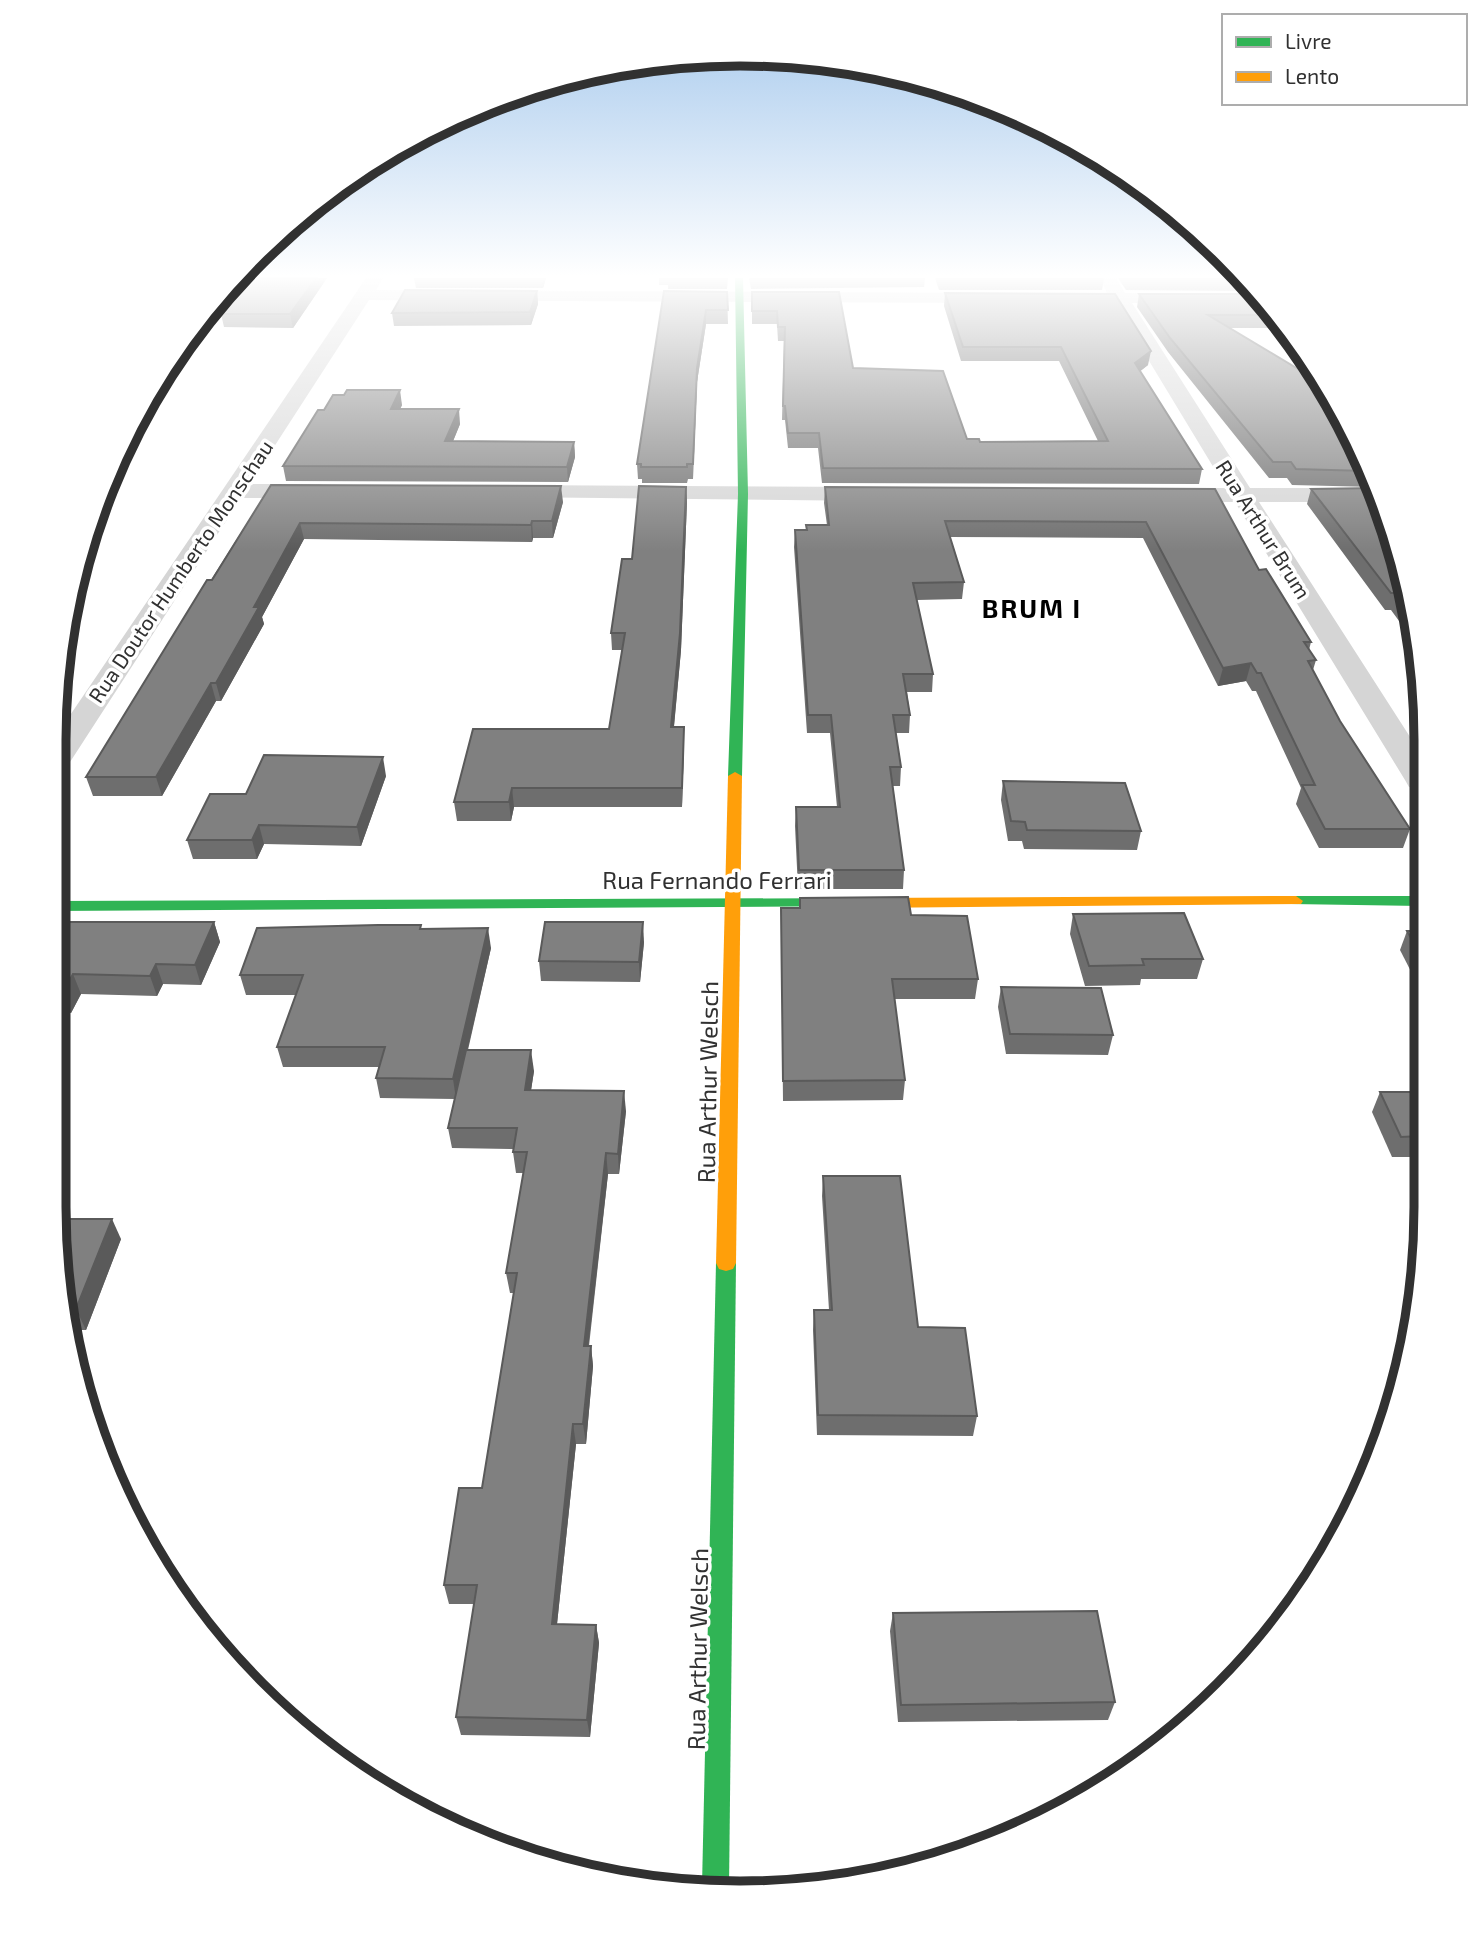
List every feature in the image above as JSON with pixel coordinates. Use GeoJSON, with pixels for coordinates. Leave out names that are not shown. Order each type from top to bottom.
{"type":"FeatureCollection","features":[{"type":"Feature","properties":{"kind":"street","name":"Rua Doutor Humberto Monschau"},"geometry":{"type":"LineString","coordinates":[[66,743],[315,369]]}},
{"type":"Feature","properties":{"kind":"street","name":"Rua Arthur Welsch"},"geometry":{"type":"LineString","coordinates":[[716,1880],[732,901],[743,494],[740,369]]}},
{"type":"Feature","properties":{"kind":"street","name":"Rua Arthur Brum"},"geometry":{"type":"LineString","coordinates":[[1163,369],[1414,769]]}},
{"type":"Feature","properties":{"kind":"street"},"geometry":{"type":"LineString","coordinates":[[234,491],[344,491]]}},
{"type":"Feature","properties":{"kind":"street"},"geometry":{"type":"LineString","coordinates":[[482,492],[896,494]]}},
{"type":"Feature","properties":{"kind":"street"},"geometry":{"type":"LineString","coordinates":[[1145,495],[1368,495]]}},
{"type":"Feature","properties":{"kind":"street","name":"Rua Fernando Ferrari"},"geometry":{"type":"LineString","coordinates":[[66,906],[732,901],[1414,901]]}},
{"type":"Feature","properties":{"kind":"building"},"geometry":{"type":"Polygon","coordinates":[[[652,369],[697,369],[693,464],[687,464],[687,467],[641,467],[641,464],[637,464],[652,369]]]}},
{"type":"Feature","properties":{"kind":"building"},"geometry":{"type":"Polygon","coordinates":[[[784,369],[943,371],[967,439],[979,439],[980,442],[1108,441],[1072,369],[1139,369],[1202,469],[823,468],[819,433],[788,433],[783,406],[784,369]]]}},
{"type":"Feature","properties":{"kind":"building"},"geometry":{"type":"Polygon","coordinates":[[[1196,369],[1298,369],[1306,374],[1345,442],[1358,471],[1296,469],[1291,462],[1273,462],[1196,369]]]}},
{"type":"Feature","properties":{"kind":"building"},"geometry":{"type":"Polygon","coordinates":[[[347,390],[400,390],[391,409],[459,409],[445,441],[574,442],[567,467],[283,466],[318,410],[324,410],[333,395],[344,395],[347,390]]]}},
{"type":"Feature","properties":{"kind":"building"},"geometry":{"type":"Polygon","coordinates":[[[271,485],[561,486],[552,521],[532,521],[531,525],[300,523],[254,607],[259,607],[216,683],[211,683],[156,777],[86,777],[207,580],[212,580],[271,485]]]}},
{"type":"Feature","properties":{"kind":"building"},"geometry":{"type":"Polygon","coordinates":[[[639,486],[686,487],[680,633],[671,727],[684,727],[682,788],[512,788],[509,802],[454,802],[473,729],[609,729],[625,633],[611,633],[622,559],[632,559],[639,486]]]}},
{"type":"Feature","properties":{"kind":"building"},"geometry":{"type":"Polygon","coordinates":[[[825,487],[1215,489],[1259,570],[1266,569],[1311,642],[1304,642],[1316,660],[1308,661],[1340,721],[1410,829],[1325,829],[1302,785],[1315,785],[1261,673],[1257,673],[1251,663],[1223,668],[1146,522],[945,521],[964,582],[913,583],[933,674],[903,674],[910,715],[893,715],[901,767],[890,767],[904,870],[799,870],[796,807],[840,807],[831,715],[808,715],[795,530],[807,530],[806,525],[829,525],[825,487]]]}},
{"type":"Feature","properties":{"kind":"building"},"geometry":{"type":"Polygon","coordinates":[[[1365,488],[1379,524],[1399,596],[1391,593],[1311,489],[1365,488]]]}},
{"type":"Feature","properties":{"kind":"building"},"geometry":{"type":"Polygon","coordinates":[[[264,755],[383,757],[357,827],[259,825],[252,840],[187,840],[210,794],[246,794],[264,755]]]}},
{"type":"Feature","properties":{"kind":"building"},"geometry":{"type":"Polygon","coordinates":[[[1003,781],[1125,783],[1141,831],[1027,830],[1025,822],[1011,821],[1003,781]]]}},
{"type":"Feature","properties":{"kind":"building"},"geometry":{"type":"Polygon","coordinates":[[[908,897],[911,915],[967,916],[978,979],[892,979],[905,1080],[783,1081],[781,908],[800,908],[800,898],[908,897]]]}},
{"type":"Feature","properties":{"kind":"building"},"geometry":{"type":"Polygon","coordinates":[[[1184,913],[1203,959],[1142,959],[1144,965],[1089,966],[1073,914],[1184,913]]]}},
{"type":"Feature","properties":{"kind":"building"},"geometry":{"type":"Polygon","coordinates":[[[66,922],[214,922],[195,965],[156,964],[150,976],[73,974],[66,987],[66,922]]]}},
{"type":"Feature","properties":{"kind":"building"},"geometry":{"type":"Polygon","coordinates":[[[545,922],[643,922],[639,962],[539,961],[545,922]]]}},
{"type":"Feature","properties":{"kind":"building"},"geometry":{"type":"Polygon","coordinates":[[[421,925],[420,929],[488,928],[453,1079],[376,1078],[385,1047],[277,1047],[303,975],[240,975],[257,928],[421,925]]]}},
{"type":"Feature","properties":{"kind":"building"},"geometry":{"type":"Polygon","coordinates":[[[1407,931],[1414,931],[1414,944],[1407,931]]]}},
{"type":"Feature","properties":{"kind":"building"},"geometry":{"type":"Polygon","coordinates":[[[1001,987],[1101,988],[1113,1035],[1010,1034],[1001,987]]]}},
{"type":"Feature","properties":{"kind":"building"},"geometry":{"type":"Polygon","coordinates":[[[466,1050],[531,1050],[525,1090],[624,1091],[618,1154],[606,1153],[584,1346],[591,1346],[583,1424],[573,1424],[552,1624],[596,1625],[587,1720],[456,1717],[477,1585],[444,1585],[459,1488],[482,1488],[517,1273],[506,1273],[527,1152],[513,1152],[517,1128],[448,1128],[466,1050]]]}},
{"type":"Feature","properties":{"kind":"building"},"geometry":{"type":"Polygon","coordinates":[[[1380,1092],[1414,1092],[1414,1136],[1401,1137],[1380,1092]]]}},
{"type":"Feature","properties":{"kind":"building"},"geometry":{"type":"Polygon","coordinates":[[[823,1176],[900,1176],[918,1327],[965,1328],[977,1416],[818,1415],[814,1310],[832,1310],[823,1176]]]}},
{"type":"Feature","properties":{"kind":"building"},"geometry":{"type":"Polygon","coordinates":[[[67,1219],[112,1219],[76,1309],[72,1294],[67,1219]]]}},
{"type":"Feature","properties":{"kind":"building"},"geometry":{"type":"Polygon","coordinates":[[[1097,1611],[1115,1702],[901,1705],[893,1613],[1097,1611]]]}},
{"type":"Feature","properties":{"kind":"traffic: fast"},"geometry":{"type":"LineString","coordinates":[[735,776],[743,494],[741,369]]}},
{"type":"Feature","properties":{"kind":"traffic: fast"},"geometry":{"type":"LineString","coordinates":[[1296,901],[1414,901]]}},
{"type":"Feature","properties":{"kind":"traffic: fast"},"geometry":{"type":"LineString","coordinates":[[66,906],[864,903]]}},
{"type":"Feature","properties":{"kind":"traffic: fast"},"geometry":{"type":"LineString","coordinates":[[716,1880],[726,1263]]}},
{"type":"Feature","properties":{"kind":"traffic: slow"},"geometry":{"type":"LineString","coordinates":[[726,1263],[735,776]]}},
{"type":"Feature","properties":{"kind":"traffic: slow"},"geometry":{"type":"LineString","coordinates":[[864,903],[1296,901]]}},
{"type":"Feature","properties":{"kind":"district","name":"BRUM I"},"geometry":{"type":"Point","coordinates":[1032,607]}}]}
